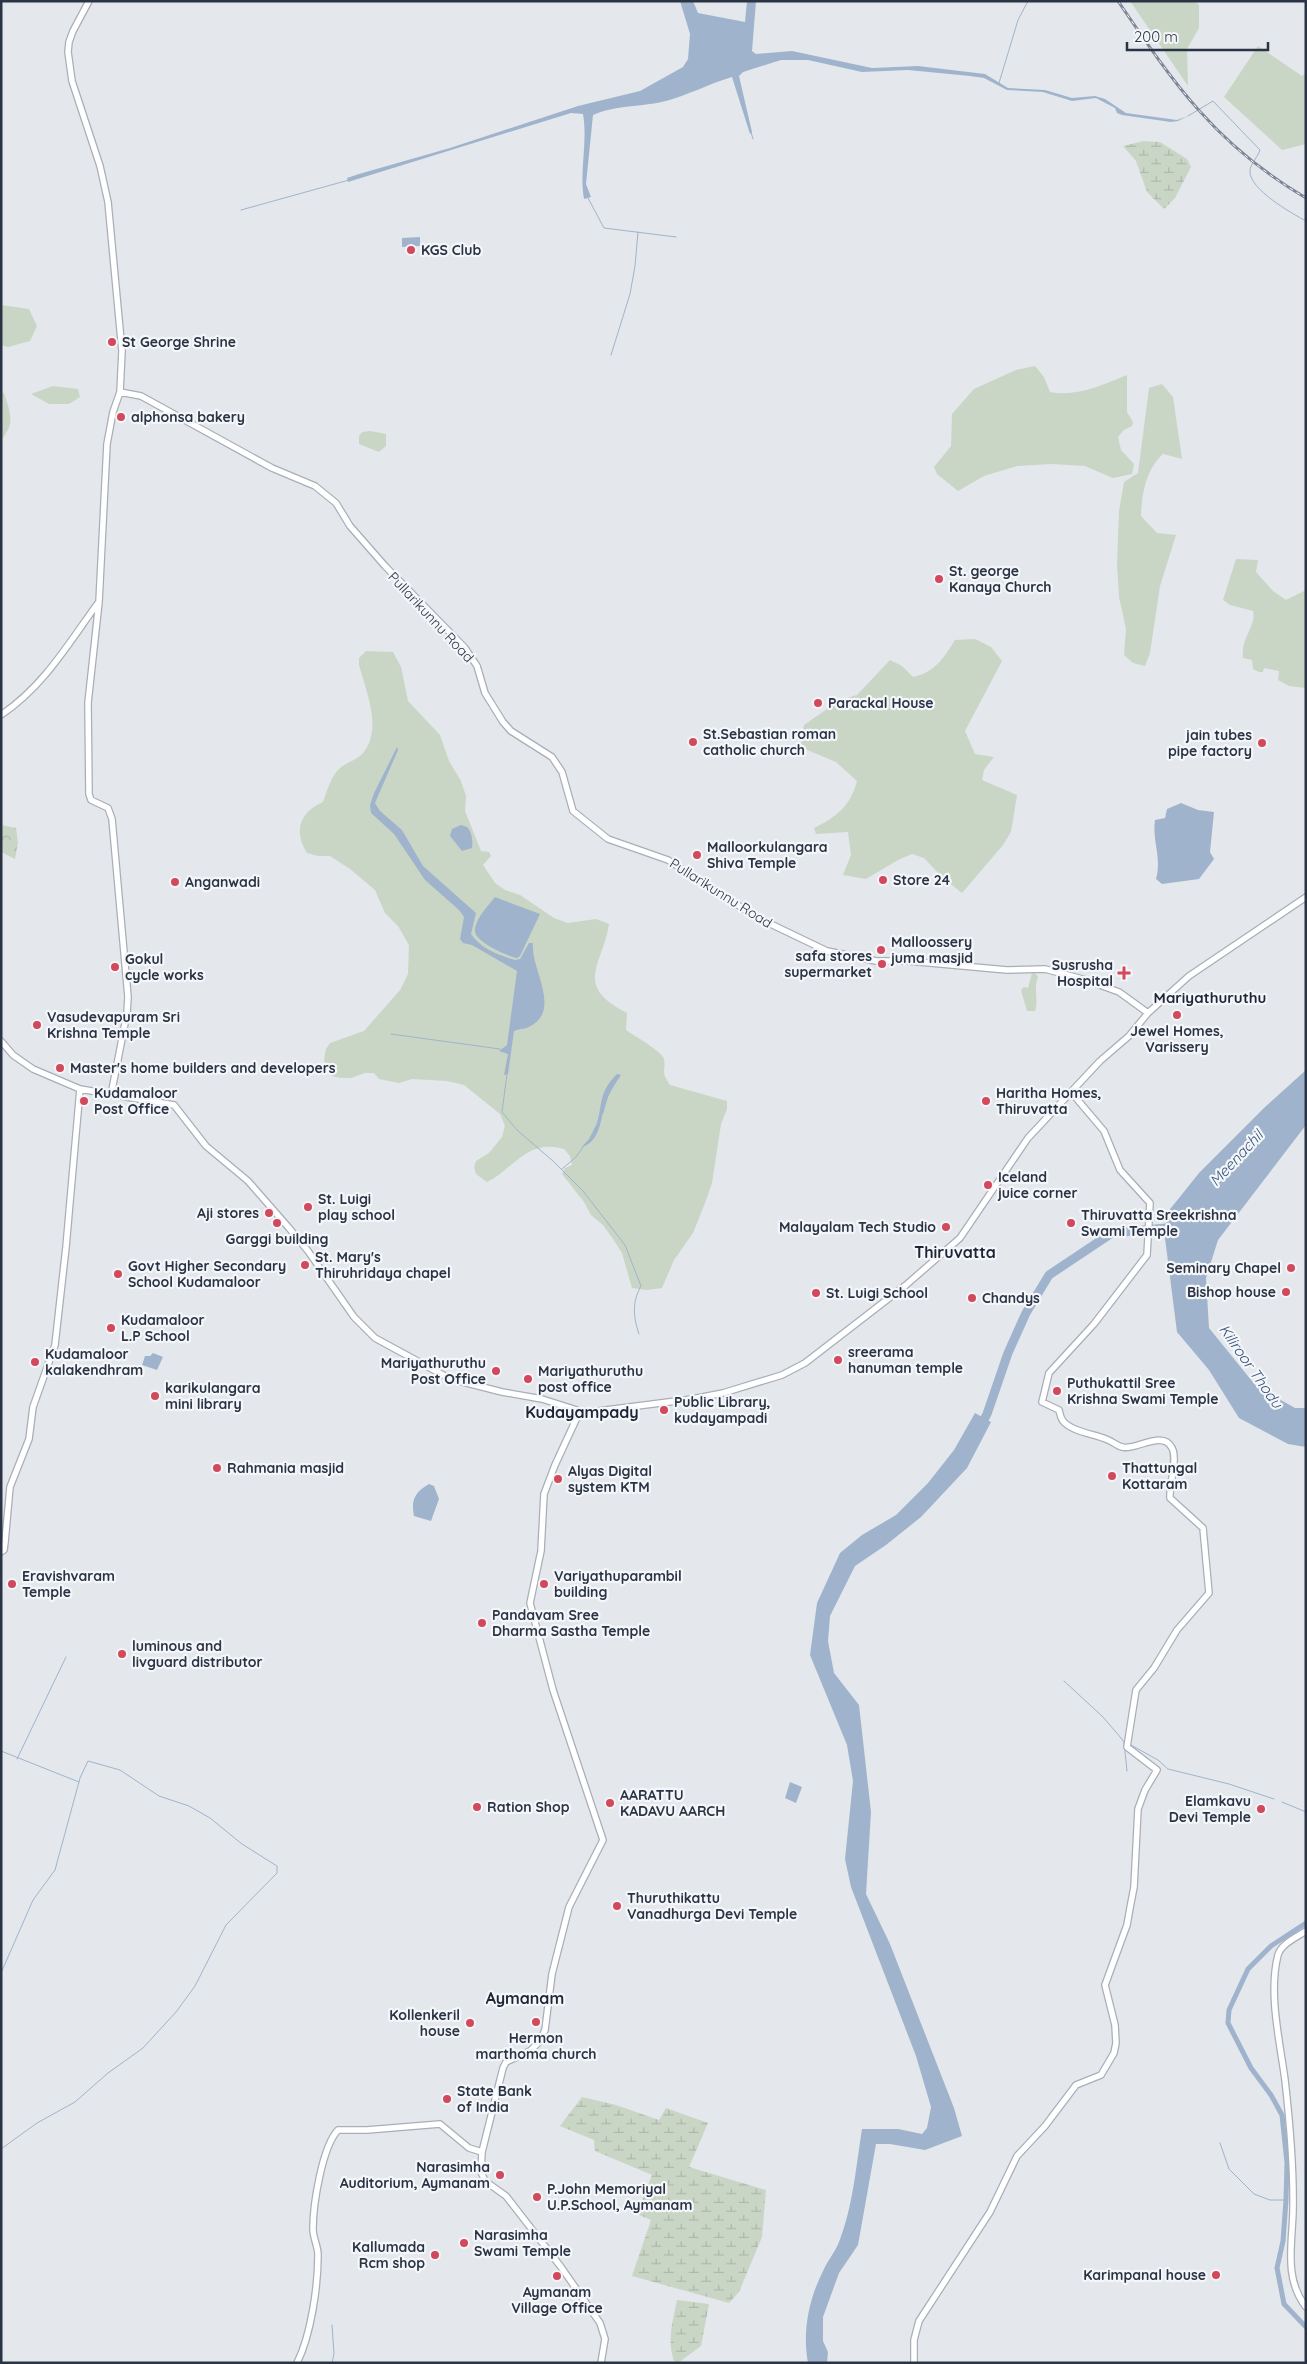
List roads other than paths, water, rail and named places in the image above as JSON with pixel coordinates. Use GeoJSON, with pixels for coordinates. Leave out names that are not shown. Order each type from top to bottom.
{"type":"FeatureCollection","features":[{"type":"Feature","properties":{"kind":"main road"},"geometry":{"type":"LineString","coordinates":[[89,1],[73,31],[68,52],[72,81],[100,166],[108,202],[121,347],[120,392],[112,412],[107,444],[99,602],[88,703],[89,794],[91,800],[108,808],[112,819],[128,997],[111,1095]]}},
{"type":"Feature","properties":{"kind":"main road","name":"Pullarikunnu Road"},"geometry":{"type":"LineString","coordinates":[[120,392],[141,396],[272,468],[315,486],[332,499],[350,526],[385,566],[464,648],[477,666],[485,693],[503,722],[511,731],[552,757],[562,772],[573,810],[608,839],[668,860],[758,918],[827,951],[876,961],[908,961],[1007,970],[1045,969],[1086,980],[1119,992],[1148,1013]]}},
{"type":"Feature","properties":{"kind":"main road"},"geometry":{"type":"LineString","coordinates":[[1,715],[20,702],[42,680],[68,648],[99,602]]}},
{"type":"Feature","properties":{"kind":"main road"},"geometry":{"type":"LineString","coordinates":[[1,1041],[14,1055],[33,1069],[80,1089],[174,1105],[180,1110],[206,1146],[248,1181],[289,1228],[308,1251],[354,1317],[375,1338],[459,1381],[502,1392],[542,1399],[580,1411],[598,1411],[723,1393],[782,1375],[805,1363],[906,1285],[952,1245],[972,1221],[1028,1138],[1100,1061],[1129,1036],[1148,1013],[1188,976],[1306,897]]}},
{"type":"Feature","properties":{"kind":"main road"},"geometry":{"type":"LineString","coordinates":[[1,1552],[4,1550],[10,1487],[29,1438],[34,1407],[55,1345],[80,1089]]}},
{"type":"Feature","properties":{"kind":"main road"},"geometry":{"type":"LineString","coordinates":[[914,2363],[914,2340],[919,2321],[990,2212],[1017,2156],[1045,2126],[1076,2086],[1101,2075],[1114,2053],[1116,2043],[1115,2025],[1104,1985],[1127,1925],[1134,1887],[1138,1809],[1145,1790],[1157,1770],[1127,1744],[1136,1690],[1154,1668],[1177,1630],[1209,1593],[1203,1528],[1170,1498],[1174,1455],[1171,1446],[1166,1442],[1143,1442],[1122,1447],[1071,1427],[1062,1420],[1059,1410],[1042,1402],[1049,1373],[1094,1324],[1147,1255],[1150,1203],[1120,1170],[1104,1131],[1071,1092]]}},
{"type":"Feature","properties":{"kind":"main road"},"geometry":{"type":"LineString","coordinates":[[580,1411],[544,1494],[541,1551],[530,1603],[554,1690],[603,1840],[570,1907],[552,1974],[545,2030],[537,2046],[506,2062],[503,2068],[482,2152],[481,2172],[485,2181],[506,2196],[561,2267],[600,2323],[605,2340],[601,2363]]}},
{"type":"Feature","properties":{"kind":"main road"},"geometry":{"type":"LineString","coordinates":[[1306,1931],[1286,1944],[1278,1953],[1275,1984],[1276,2019],[1292,2136],[1293,2208],[1290,2260],[1297,2293],[1306,2308]]}},
{"type":"Feature","properties":{"kind":"main road"},"geometry":{"type":"LineString","coordinates":[[297,2363],[305,2345],[316,2276],[318,2254],[313,2227],[316,2202],[326,2151],[338,2130],[440,2124],[469,2148],[482,2152]]}},
{"type":"Feature","properties":{"kind":"water"},"geometry":{"type":"Polygon","coordinates":[[[680,1],[693,1],[698,13],[745,22],[747,1],[756,1],[752,51],[756,54],[792,51],[872,68],[918,66],[985,74],[1008,88],[1045,90],[1072,98],[1095,96],[1105,99],[1126,113],[1177,120],[1188,116],[1178,121],[1171,122],[1122,115],[1117,113],[1115,108],[1096,98],[1072,101],[1043,92],[1007,90],[984,78],[970,76],[908,70],[862,72],[808,60],[781,60],[743,72],[739,76],[752,132],[750,134],[732,77],[666,101],[610,109],[593,115],[586,184],[591,197],[584,199],[582,178],[585,136],[583,114],[571,113],[348,182],[347,178],[359,174],[450,148],[578,106],[640,91],[683,67],[688,59],[690,34],[680,1]]]}},
{"type":"Feature","properties":{"kind":"water"},"geometry":{"type":"Polygon","coordinates":[[[420,237],[420,246],[402,247],[402,238],[420,237]]]}},
{"type":"Feature","properties":{"kind":"water"},"geometry":{"type":"Polygon","coordinates":[[[397,747],[398,750],[375,803],[380,811],[402,830],[423,866],[476,913],[471,934],[480,944],[497,954],[515,960],[520,959],[529,943],[533,943],[533,953],[543,988],[544,1010],[539,1020],[529,1027],[514,1031],[508,1074],[504,1075],[508,1054],[499,1051],[507,1045],[517,971],[472,945],[463,943],[460,939],[464,917],[459,910],[425,880],[394,834],[371,813],[370,805],[374,793],[397,747]]]}},
{"type":"Feature","properties":{"kind":"water"},"geometry":{"type":"Polygon","coordinates":[[[1181,803],[1198,810],[1214,812],[1210,852],[1214,859],[1199,879],[1162,884],[1156,879],[1158,856],[1154,828],[1155,820],[1165,818],[1167,809],[1181,803]]]}},
{"type":"Feature","properties":{"kind":"water"},"geometry":{"type":"Polygon","coordinates":[[[461,825],[469,829],[472,842],[472,848],[462,851],[450,836],[452,829],[461,825]]]}},
{"type":"Feature","properties":{"kind":"water"},"geometry":{"type":"Polygon","coordinates":[[[495,897],[540,914],[520,956],[517,958],[492,948],[476,935],[477,922],[495,897]]]}},
{"type":"Feature","properties":{"kind":"water","name":"Meenachil"},"geometry":{"type":"Polygon","coordinates":[[[1306,1070],[1306,1125],[1218,1240],[1206,1278],[1209,1328],[1256,1386],[1295,1408],[1306,1408],[1306,1447],[1288,1444],[1239,1418],[1209,1370],[1177,1332],[1165,1238],[1167,1213],[1199,1173],[1265,1107],[1306,1070]]]}},
{"type":"Feature","properties":{"kind":"water"},"geometry":{"type":"Polygon","coordinates":[[[617,1074],[621,1075],[608,1097],[597,1133],[589,1144],[582,1147],[593,1133],[606,1088],[617,1074]]]}},
{"type":"Feature","properties":{"kind":"water"},"geometry":{"type":"Polygon","coordinates":[[[153,1353],[163,1357],[157,1370],[142,1365],[145,1356],[150,1356],[153,1353]]]}},
{"type":"Feature","properties":{"kind":"water"},"geometry":{"type":"Polygon","coordinates":[[[975,1413],[991,1422],[967,1468],[921,1517],[886,1545],[855,1566],[830,1616],[828,1641],[834,1673],[859,1705],[871,1812],[866,1894],[890,1944],[954,2108],[962,2136],[925,2150],[890,2144],[876,2144],[858,2245],[839,2273],[823,2317],[823,2341],[828,2352],[827,2363],[808,2363],[806,2327],[808,2315],[814,2291],[844,2229],[854,2186],[862,2129],[898,2129],[922,2134],[927,2128],[931,2107],[916,2056],[851,1887],[845,1859],[853,1781],[847,1745],[810,1655],[817,1603],[840,1553],[862,1535],[896,1515],[928,1483],[954,1450],[975,1413]]]}},
{"type":"Feature","properties":{"kind":"water"},"geometry":{"type":"Polygon","coordinates":[[[429,1484],[434,1486],[439,1499],[431,1521],[414,1516],[413,1510],[415,1497],[429,1484]]]}},
{"type":"Feature","properties":{"kind":"water"},"geometry":{"type":"Polygon","coordinates":[[[790,1782],[802,1787],[796,1803],[785,1798],[790,1782]]]}},
{"type":"Feature","properties":{"kind":"waterway"},"geometry":{"type":"LineString","coordinates":[[999,83],[1018,20],[1028,1]]}},
{"type":"Feature","properties":{"kind":"waterway"},"geometry":{"type":"LineString","coordinates":[[1188,116],[1213,101],[1260,150],[1250,171],[1256,185],[1272,200],[1306,221]]}},
{"type":"Feature","properties":{"kind":"waterway"},"geometry":{"type":"LineString","coordinates":[[751,132],[753,139]]}},
{"type":"Feature","properties":{"kind":"waterway"},"geometry":{"type":"LineString","coordinates":[[241,210],[349,180]]}},
{"type":"Feature","properties":{"kind":"waterway"},"geometry":{"type":"LineString","coordinates":[[588,198],[604,228],[676,237]]}},
{"type":"Feature","properties":{"kind":"waterway"},"geometry":{"type":"LineString","coordinates":[[611,355],[630,294],[638,232]]}},
{"type":"Feature","properties":{"kind":"waterway"},"geometry":{"type":"LineString","coordinates":[[391,1034],[500,1049]]}},
{"type":"Feature","properties":{"kind":"waterway"},"geometry":{"type":"LineString","coordinates":[[507,1074],[502,1112],[517,1130],[553,1161],[583,1191],[625,1245],[641,1286],[634,1309],[639,1334]]}},
{"type":"Feature","properties":{"kind":"waterway"},"geometry":{"type":"LineString","coordinates":[[603,1113],[607,1098]]}},
{"type":"Feature","properties":{"kind":"waterway"},"geometry":{"type":"LineString","coordinates":[[590,1138],[596,1126]]}},
{"type":"Feature","properties":{"kind":"waterway"},"geometry":{"type":"LineString","coordinates":[[562,1169],[576,1157],[583,1147]]}},
{"type":"Feature","properties":{"kind":"waterway"},"geometry":{"type":"LineString","coordinates":[[979,1429],[987,1414],[1008,1353],[1026,1313],[1049,1275],[1112,1233],[1166,1228],[1178,1231]]}},
{"type":"Feature","properties":{"kind":"waterway"},"geometry":{"type":"LineString","coordinates":[[17,1759],[66,1657]]}},
{"type":"Feature","properties":{"kind":"waterway"},"geometry":{"type":"LineString","coordinates":[[1064,1681],[1103,1717],[1124,1742],[1127,1771]]}},
{"type":"Feature","properties":{"kind":"waterway"},"geometry":{"type":"LineString","coordinates":[[1131,1745],[1158,1760],[1168,1769],[1229,1784],[1274,1799]]}},
{"type":"Feature","properties":{"kind":"waterway"},"geometry":{"type":"LineString","coordinates":[[1,1751],[79,1782]]}},
{"type":"Feature","properties":{"kind":"waterway"},"geometry":{"type":"LineString","coordinates":[[1,1973],[33,1900],[55,1870],[80,1778],[88,1761],[120,1770],[159,1796],[189,1806],[210,1818],[242,1844],[277,1866],[277,1873],[226,1925],[195,1986],[176,2012],[143,2048],[108,2073],[75,2102],[37,2123],[1,2149]]}},
{"type":"Feature","properties":{"kind":"waterway"},"geometry":{"type":"LineString","coordinates":[[1282,1802],[1306,1812]]}},
{"type":"Feature","properties":{"kind":"waterway"},"geometry":{"type":"LineString","coordinates":[[1306,1923],[1271,1946],[1248,1969],[1229,2010],[1228,2023],[1251,2068],[1271,2095],[1282,2115],[1287,2163],[1286,2200],[1283,2241],[1277,2268],[1284,2304],[1306,2327]]}},
{"type":"Feature","properties":{"kind":"waterway"},"geometry":{"type":"LineString","coordinates":[[1220,2143],[1229,2169],[1254,2194],[1270,2200],[1286,2200]]}},
{"type":"Feature","properties":{"kind":"waterway"},"geometry":{"type":"LineString","coordinates":[[332,2325],[334,2354],[332,2363]]}},
{"type":"Feature","properties":{"kind":"railway"},"geometry":{"type":"LineString","coordinates":[[1118,1],[1179,86],[1222,135],[1274,178],[1306,198]]}},
{"type":"Feature","properties":{"kind":"place","name":"KGS Club"},"geometry":{"type":"Point","coordinates":[411,250]}},
{"type":"Feature","properties":{"kind":"place","name":"St George Shrine"},"geometry":{"type":"Point","coordinates":[112,342]}},
{"type":"Feature","properties":{"kind":"place","name":"alphonsa bakery"},"geometry":{"type":"Point","coordinates":[121,417]}},
{"type":"Feature","properties":{"kind":"place","name":"St. george Kanaya Church"},"geometry":{"type":"Point","coordinates":[939,579]}},
{"type":"Feature","properties":{"kind":"place","name":"Parackal House"},"geometry":{"type":"Point","coordinates":[818,703]}},
{"type":"Feature","properties":{"kind":"place","name":"St.Sebastian roman catholic church"},"geometry":{"type":"Point","coordinates":[693,742]}},
{"type":"Feature","properties":{"kind":"place","name":"jain tubes pipe factory"},"geometry":{"type":"Point","coordinates":[1262,743]}},
{"type":"Feature","properties":{"kind":"place","name":"Malloorkulangara Shiva Temple"},"geometry":{"type":"Point","coordinates":[697,855]}},
{"type":"Feature","properties":{"kind":"place","name":"Store 24"},"geometry":{"type":"Point","coordinates":[883,880]}},
{"type":"Feature","properties":{"kind":"place","name":"Anganwadi"},"geometry":{"type":"Point","coordinates":[175,882]}},
{"type":"Feature","properties":{"kind":"place","name":"Malloossery juma masjid"},"geometry":{"type":"Point","coordinates":[881,950]}},
{"type":"Feature","properties":{"kind":"place","name":"safa stores supermarket"},"geometry":{"type":"Point","coordinates":[882,964]}},
{"type":"Feature","properties":{"kind":"place","name":"Gokul cycle works"},"geometry":{"type":"Point","coordinates":[115,967]}},
{"type":"Feature","properties":{"kind":"place","name":"Susrusha Hospital"},"geometry":{"type":"Point","coordinates":[1124,973]}},
{"type":"Feature","properties":{"kind":"place","name":"Jewel Homes, Varissery"},"geometry":{"type":"Point","coordinates":[1177,1015]}},
{"type":"Feature","properties":{"kind":"place","name":"Vasudevapuram Sri Krishna Temple"},"geometry":{"type":"Point","coordinates":[37,1025]}},
{"type":"Feature","properties":{"kind":"place","name":"Master's home builders and developers"},"geometry":{"type":"Point","coordinates":[60,1068]}},
{"type":"Feature","properties":{"kind":"place","name":"Kudamaloor Post Office"},"geometry":{"type":"Point","coordinates":[84,1101]}},
{"type":"Feature","properties":{"kind":"place","name":"Haritha Homes, Thiruvatta"},"geometry":{"type":"Point","coordinates":[986,1101]}},
{"type":"Feature","properties":{"kind":"place","name":"Iceland juice corner"},"geometry":{"type":"Point","coordinates":[988,1185]}},
{"type":"Feature","properties":{"kind":"place","name":"St. Luigi play school"},"geometry":{"type":"Point","coordinates":[308,1207]}},
{"type":"Feature","properties":{"kind":"place","name":"Aji stores"},"geometry":{"type":"Point","coordinates":[269,1213]}},
{"type":"Feature","properties":{"kind":"place","name":"Garggi building"},"geometry":{"type":"Point","coordinates":[277,1223]}},
{"type":"Feature","properties":{"kind":"place","name":"Thiruvatta Sreekrishna Swami Temple"},"geometry":{"type":"Point","coordinates":[1071,1223]}},
{"type":"Feature","properties":{"kind":"place","name":"Malayalam Tech Studio"},"geometry":{"type":"Point","coordinates":[946,1227]}},
{"type":"Feature","properties":{"kind":"place","name":"St. Mary's Thiruhridaya chapel"},"geometry":{"type":"Point","coordinates":[305,1265]}},
{"type":"Feature","properties":{"kind":"place","name":"Seminary Chapel"},"geometry":{"type":"Point","coordinates":[1291,1268]}},
{"type":"Feature","properties":{"kind":"place","name":"Govt Higher Secondary School Kudamaloor"},"geometry":{"type":"Point","coordinates":[118,1274]}},
{"type":"Feature","properties":{"kind":"place","name":"Bishop house"},"geometry":{"type":"Point","coordinates":[1286,1292]}},
{"type":"Feature","properties":{"kind":"place","name":"St. Luigi School"},"geometry":{"type":"Point","coordinates":[816,1293]}},
{"type":"Feature","properties":{"kind":"place","name":"Chandys"},"geometry":{"type":"Point","coordinates":[972,1298]}},
{"type":"Feature","properties":{"kind":"place","name":"Kudamaloor L.P School"},"geometry":{"type":"Point","coordinates":[111,1328]}},
{"type":"Feature","properties":{"kind":"place","name":"sreerama hanuman temple"},"geometry":{"type":"Point","coordinates":[838,1360]}},
{"type":"Feature","properties":{"kind":"place","name":"Kudamaloor kalakendhram"},"geometry":{"type":"Point","coordinates":[35,1362]}},
{"type":"Feature","properties":{"kind":"place","name":"Mariyathuruthu Post Office"},"geometry":{"type":"Point","coordinates":[496,1371]}},
{"type":"Feature","properties":{"kind":"place","name":"Mariyathuruthu post office"},"geometry":{"type":"Point","coordinates":[528,1379]}},
{"type":"Feature","properties":{"kind":"place","name":"Puthukattil Sree Krishna Swami Temple"},"geometry":{"type":"Point","coordinates":[1057,1391]}},
{"type":"Feature","properties":{"kind":"place","name":"karikulangara mini library"},"geometry":{"type":"Point","coordinates":[155,1396]}},
{"type":"Feature","properties":{"kind":"place","name":"Public Library, kudayampadi"},"geometry":{"type":"Point","coordinates":[664,1410]}},
{"type":"Feature","properties":{"kind":"place","name":"Rahmania masjid"},"geometry":{"type":"Point","coordinates":[217,1468]}},
{"type":"Feature","properties":{"kind":"place","name":"Thattungal Kottaram"},"geometry":{"type":"Point","coordinates":[1112,1476]}},
{"type":"Feature","properties":{"kind":"place","name":"Alyas Digital system KTM"},"geometry":{"type":"Point","coordinates":[558,1479]}},
{"type":"Feature","properties":{"kind":"place","name":"Eravishvaram Temple"},"geometry":{"type":"Point","coordinates":[12,1584]}},
{"type":"Feature","properties":{"kind":"place","name":"Variyathuparambil building"},"geometry":{"type":"Point","coordinates":[544,1584]}},
{"type":"Feature","properties":{"kind":"place","name":"Pandavam Sree Dharma Sastha Temple"},"geometry":{"type":"Point","coordinates":[482,1623]}},
{"type":"Feature","properties":{"kind":"place","name":"luminous and livguard distributor"},"geometry":{"type":"Point","coordinates":[122,1654]}},
{"type":"Feature","properties":{"kind":"place","name":"AARATTU KADAVU AARCH"},"geometry":{"type":"Point","coordinates":[610,1803]}},
{"type":"Feature","properties":{"kind":"place","name":"Ration Shop"},"geometry":{"type":"Point","coordinates":[477,1807]}},
{"type":"Feature","properties":{"kind":"place","name":"Elamkavu Devi Temple"},"geometry":{"type":"Point","coordinates":[1261,1809]}},
{"type":"Feature","properties":{"kind":"place","name":"Thuruthikattu Vanadhurga Devi Temple"},"geometry":{"type":"Point","coordinates":[617,1906]}},
{"type":"Feature","properties":{"kind":"place","name":"Hermon marthoma church"},"geometry":{"type":"Point","coordinates":[536,2022]}},
{"type":"Feature","properties":{"kind":"place","name":"Kollenkeril house"},"geometry":{"type":"Point","coordinates":[470,2023]}},
{"type":"Feature","properties":{"kind":"place","name":"State Bank of India"},"geometry":{"type":"Point","coordinates":[447,2099]}},
{"type":"Feature","properties":{"kind":"place","name":"Narasimha Auditorium, Aymanam"},"geometry":{"type":"Point","coordinates":[500,2175]}},
{"type":"Feature","properties":{"kind":"place","name":"P.John Memoriyal U.P.School, Aymanam"},"geometry":{"type":"Point","coordinates":[537,2197]}},
{"type":"Feature","properties":{"kind":"place","name":"Narasimha Swami Temple"},"geometry":{"type":"Point","coordinates":[464,2243]}},
{"type":"Feature","properties":{"kind":"place","name":"Kallumada Rcm shop"},"geometry":{"type":"Point","coordinates":[435,2255]}},
{"type":"Feature","properties":{"kind":"place","name":"Karimpanal house"},"geometry":{"type":"Point","coordinates":[1216,2275]}},
{"type":"Feature","properties":{"kind":"place","name":"Aymanam Village Office"},"geometry":{"type":"Point","coordinates":[557,2276]}},
{"type":"Feature","properties":{"kind":"district","name":"Mariyathuruthu"},"geometry":{"type":"Point","coordinates":[1210,997]}},
{"type":"Feature","properties":{"kind":"district","name":"Thiruvatta"},"geometry":{"type":"Point","coordinates":[955,1252]}},
{"type":"Feature","properties":{"kind":"district","name":"Kudayampady"},"geometry":{"type":"Point","coordinates":[582,1412]}},
{"type":"Feature","properties":{"kind":"district","name":"Aymanam"},"geometry":{"type":"Point","coordinates":[525,1998]}},
{"type":"Feature","properties":{"kind":"water label","name":"Kiliroor Thodu"},"geometry":{"type":"Point","coordinates":[1251,1366]}}]}
